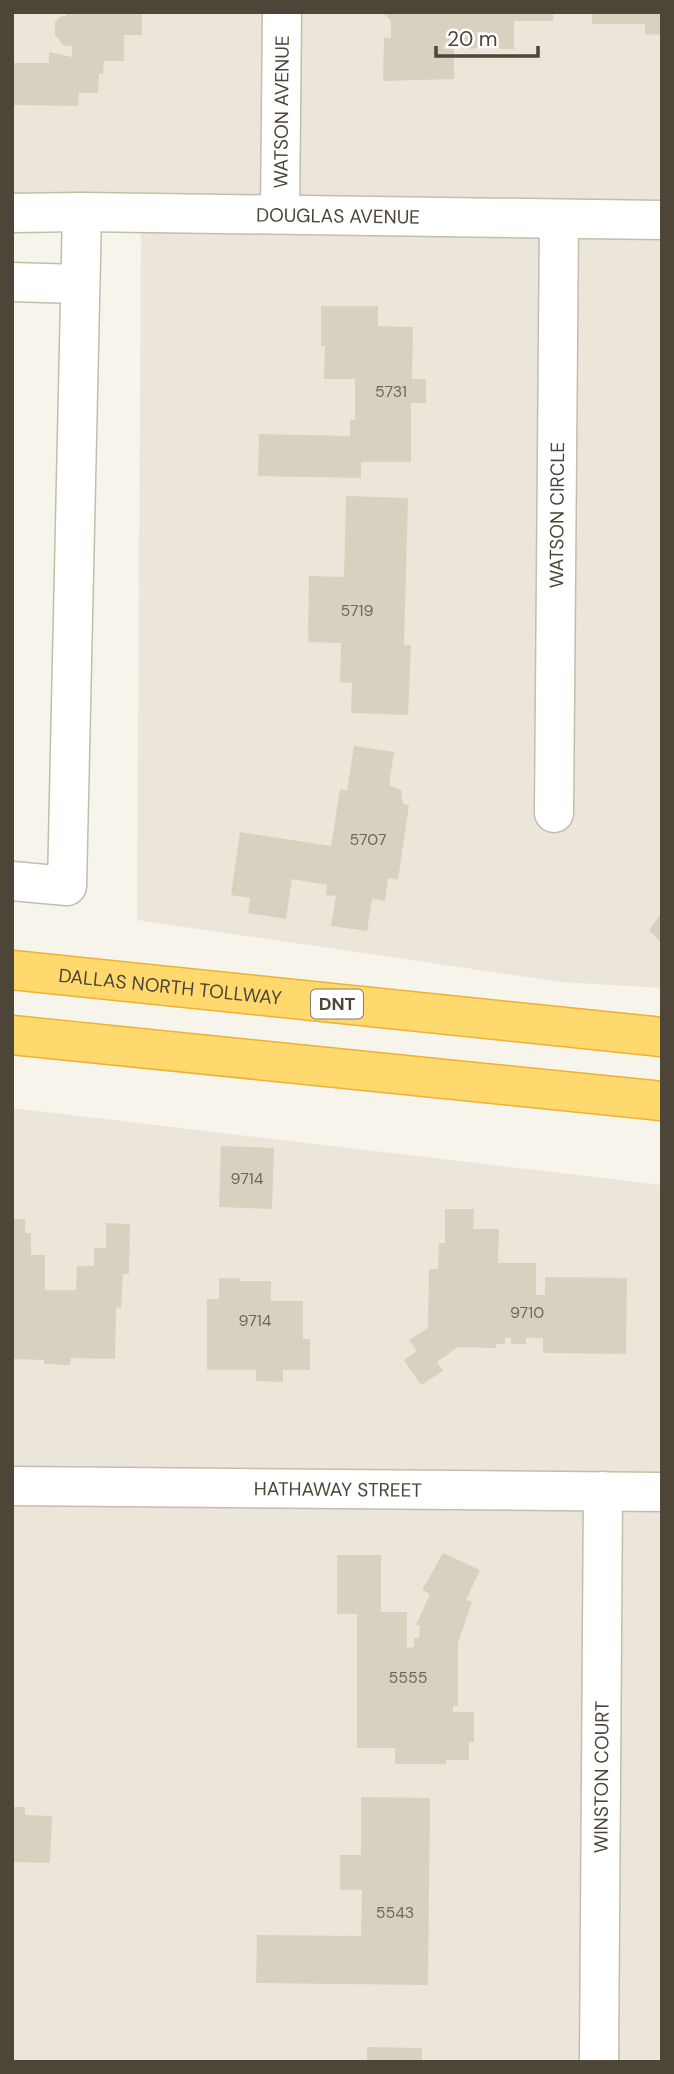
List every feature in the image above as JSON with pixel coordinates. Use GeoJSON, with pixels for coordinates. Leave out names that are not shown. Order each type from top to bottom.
{"type":"FeatureCollection","features":[{"type":"Feature","properties":{"kind":"highway","name":"DALLAS NORTH TOLLWAY"},"geometry":{"type":"LineString","coordinates":[[12,970],[662,1037]]}},
{"type":"Feature","properties":{"kind":"highway"},"geometry":{"type":"LineString","coordinates":[[12,1035],[662,1101]]}},
{"type":"Feature","properties":{"kind":"street","name":"WATSON AVENUE"},"geometry":{"type":"LineString","coordinates":[[280,214],[282,12]]}},
{"type":"Feature","properties":{"kind":"street"},"geometry":{"type":"LineString","coordinates":[[12,881],[67,886],[82,212]]}},
{"type":"Feature","properties":{"kind":"street","name":"DOUGLAS AVENUE"},"geometry":{"type":"LineString","coordinates":[[12,213],[662,220]]}},
{"type":"Feature","properties":{"kind":"street","name":"WATSON CIRCLE"},"geometry":{"type":"LineString","coordinates":[[554,813],[559,220]]}},
{"type":"Feature","properties":{"kind":"street"},"geometry":{"type":"LineString","coordinates":[[12,282],[79,284]]}},
{"type":"Feature","properties":{"kind":"street","name":"HATHAWAY STREET"},"geometry":{"type":"LineString","coordinates":[[12,1486],[662,1492]]}},
{"type":"Feature","properties":{"kind":"street","name":"WINSTON COURT"},"geometry":{"type":"LineString","coordinates":[[599,2062],[603,1491]]}},
{"type":"Feature","properties":{"kind":"shaded area"},"geometry":{"type":"Polygon","coordinates":[[[12,12],[662,12],[662,988],[561,982],[137,920],[141,225],[12,223],[12,12]]]}},
{"type":"Feature","properties":{"kind":"shaded area"},"geometry":{"type":"Polygon","coordinates":[[[12,1108],[662,1185],[662,2062],[12,2062],[12,1108]]]}},
{"type":"Feature","properties":{"kind":"building"},"geometry":{"type":"Polygon","coordinates":[[[66,12],[142,12],[142,35],[124,35],[124,61],[104,61],[103,74],[99,74],[98,93],[79,93],[78,106],[12,105],[12,63],[49,63],[49,52],[72,57],[72,46],[64,46],[55,35],[55,22],[61,16],[66,16],[66,12]]]}},
{"type":"Feature","properties":{"kind":"building"},"geometry":{"type":"Polygon","coordinates":[[[382,12],[553,12],[553,21],[514,21],[514,49],[454,48],[454,79],[383,81],[384,38],[391,38],[391,21],[382,12]]]}},
{"type":"Feature","properties":{"kind":"building"},"geometry":{"type":"Polygon","coordinates":[[[592,12],[662,12],[662,35],[645,34],[645,24],[592,24],[592,12]]]}},
{"type":"Feature","properties":{"kind":"building"},"geometry":{"type":"Polygon","coordinates":[[[321,306],[378,306],[378,326],[413,327],[412,379],[426,379],[426,403],[411,403],[411,462],[361,462],[361,478],[258,476],[259,434],[350,436],[350,420],[355,420],[355,379],[324,379],[325,346],[321,346],[321,306]]]}},
{"type":"Feature","properties":{"kind":"building"},"geometry":{"type":"Polygon","coordinates":[[[346,496],[408,498],[404,645],[411,645],[408,715],[351,713],[352,683],[340,682],[341,643],[308,642],[309,576],[344,577],[346,496]]]}},
{"type":"Feature","properties":{"kind":"building"},"geometry":{"type":"Polygon","coordinates":[[[354,746],[394,752],[389,785],[401,790],[403,804],[409,805],[398,880],[388,878],[385,901],[372,899],[367,931],[331,926],[336,896],[326,895],[327,885],[292,879],[286,919],[248,913],[250,898],[231,895],[240,832],[331,846],[340,789],[347,791],[354,746]]]}},
{"type":"Feature","properties":{"kind":"building"},"geometry":{"type":"Polygon","coordinates":[[[662,912],[662,944],[649,930],[662,912]]]}},
{"type":"Feature","properties":{"kind":"building"},"geometry":{"type":"Polygon","coordinates":[[[221,1146],[274,1148],[272,1209],[219,1207],[221,1146]]]}},
{"type":"Feature","properties":{"kind":"building"},"geometry":{"type":"Polygon","coordinates":[[[445,1209],[474,1209],[473,1229],[499,1229],[498,1263],[536,1263],[536,1295],[545,1295],[545,1277],[627,1278],[626,1354],[543,1353],[543,1338],[526,1338],[526,1344],[511,1344],[511,1338],[505,1338],[505,1344],[496,1344],[496,1348],[458,1347],[437,1362],[443,1371],[421,1385],[404,1360],[417,1351],[409,1340],[428,1328],[429,1269],[438,1269],[439,1243],[445,1243],[445,1209]]]}},
{"type":"Feature","properties":{"kind":"building"},"geometry":{"type":"Polygon","coordinates":[[[12,1219],[25,1219],[25,1233],[31,1233],[31,1255],[45,1255],[45,1290],[76,1290],[77,1266],[94,1266],[94,1248],[106,1248],[106,1223],[130,1224],[129,1274],[123,1274],[121,1308],[116,1307],[115,1359],[71,1358],[70,1365],[44,1364],[44,1360],[12,1359],[12,1219]]]}},
{"type":"Feature","properties":{"kind":"building"},"geometry":{"type":"Polygon","coordinates":[[[219,1278],[271,1281],[271,1301],[303,1301],[303,1339],[310,1339],[310,1370],[283,1370],[283,1382],[256,1381],[256,1370],[207,1370],[207,1299],[219,1299],[219,1278]]]}},
{"type":"Feature","properties":{"kind":"building"},"geometry":{"type":"Polygon","coordinates":[[[443,1553],[480,1570],[466,1600],[472,1602],[458,1643],[458,1706],[453,1706],[453,1712],[474,1712],[474,1742],[469,1742],[469,1760],[446,1760],[446,1764],[395,1764],[395,1748],[357,1748],[357,1614],[337,1614],[337,1555],[381,1555],[381,1612],[407,1612],[407,1648],[414,1647],[414,1638],[419,1638],[420,1626],[416,1625],[430,1594],[422,1590],[443,1553]]]}},
{"type":"Feature","properties":{"kind":"building"},"geometry":{"type":"Polygon","coordinates":[[[361,1797],[430,1798],[428,1985],[256,1983],[257,1935],[361,1936],[362,1890],[340,1890],[340,1855],[361,1855],[361,1797]]]}},
{"type":"Feature","properties":{"kind":"building"},"geometry":{"type":"Polygon","coordinates":[[[12,1807],[25,1807],[25,1815],[52,1816],[50,1863],[12,1862],[12,1807]]]}},
{"type":"Feature","properties":{"kind":"building"},"geometry":{"type":"Polygon","coordinates":[[[367,2047],[422,2048],[422,2062],[367,2062],[367,2047]]]}}]}
